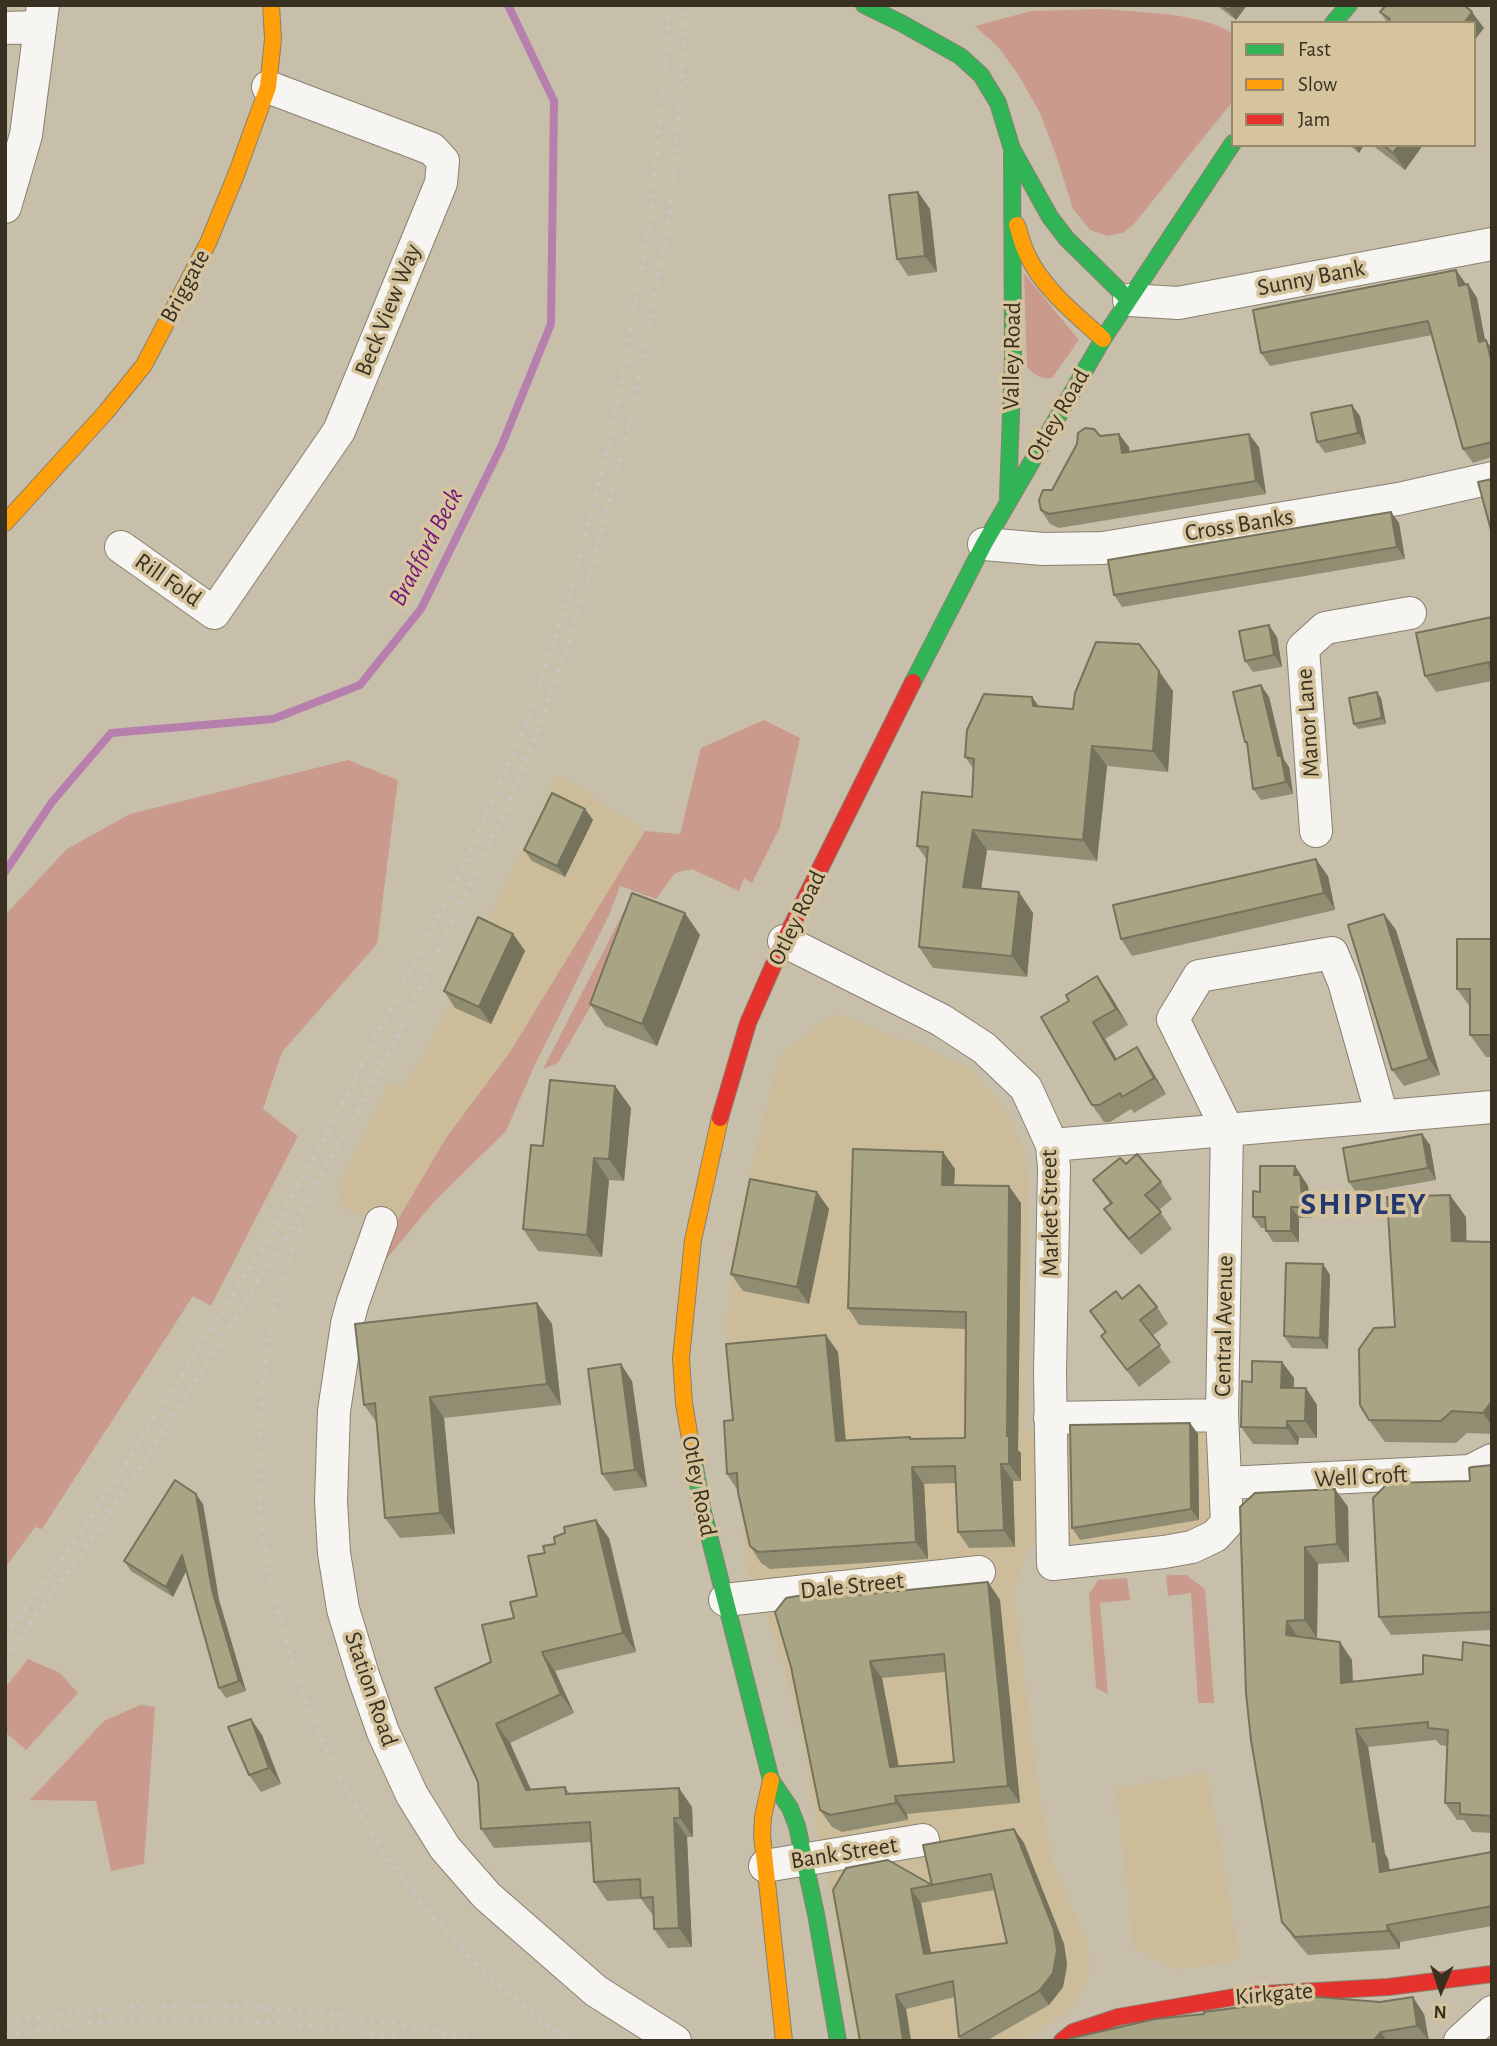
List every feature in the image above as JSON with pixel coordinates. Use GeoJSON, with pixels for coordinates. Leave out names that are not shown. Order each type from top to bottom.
{"type":"FeatureCollection","features":[{"type":"Feature","properties":{"kind":"main road","name":"Briggate"},"geometry":{"type":"LineString","coordinates":[[5,523],[106,412],[144,365],[208,243],[268,87],[273,39],[271,5]]}},
{"type":"Feature","properties":{"kind":"main road","name":"Valley Road"},"geometry":{"type":"LineString","coordinates":[[864,5],[960,56],[981,75],[998,103],[1012,149],[1050,217],[1066,238],[1129,299]]}},
{"type":"Feature","properties":{"kind":"main road"},"geometry":{"type":"LineString","coordinates":[[1336,21],[1349,5]]}},
{"type":"Feature","properties":{"kind":"main road","name":"Otley Road"},"geometry":{"type":"LineString","coordinates":[[838,2041],[816,1914],[797,1826],[790,1808],[771,1780],[703,1512],[690,1444],[681,1358],[693,1240],[716,1131],[748,1023],[784,941],[894,718],[1008,500],[1102,340],[1231,146]]}},
{"type":"Feature","properties":{"kind":"main road","name":"Valley Road"},"geometry":{"type":"LineString","coordinates":[[1008,500],[1013,358],[1012,149]]}},
{"type":"Feature","properties":{"kind":"main road","name":"Valley Road"},"geometry":{"type":"LineString","coordinates":[[1012,212],[1027,252],[1042,277],[1057,297],[1102,340]]}},
{"type":"Feature","properties":{"kind":"main road","name":"Otley Road"},"geometry":{"type":"LineString","coordinates":[[771,1780],[762,1835],[784,2041]]}},
{"type":"Feature","properties":{"kind":"main road","name":"Kirkgate"},"geometry":{"type":"LineString","coordinates":[[1062,2041],[1073,2032],[1118,2017],[1234,1997],[1388,1987],[1492,1974]]}},
{"type":"Feature","properties":{"kind":"street"},"geometry":{"type":"LineString","coordinates":[[5,28],[42,16],[26,135],[6,201]]}},
{"type":"Feature","properties":{"kind":"street","name":"Beck View Way"},"geometry":{"type":"LineString","coordinates":[[214,613],[339,431],[441,183],[443,161],[432,149],[268,87]]}},
{"type":"Feature","properties":{"kind":"street","name":"Sunny Bank"},"geometry":{"type":"LineString","coordinates":[[1129,299],[1178,303],[1492,244]]}},
{"type":"Feature","properties":{"kind":"street","name":"Cross Banks"},"geometry":{"type":"LineString","coordinates":[[985,544],[1043,550],[1103,548],[1398,499],[1492,478]]}},
{"type":"Feature","properties":{"kind":"street","name":"Rill Fold"},"geometry":{"type":"LineString","coordinates":[[121,547],[214,613]]}},
{"type":"Feature","properties":{"kind":"street","name":"Manor Lane"},"geometry":{"type":"LineString","coordinates":[[1316,831],[1303,648],[1325,628],[1410,613]]}},
{"type":"Feature","properties":{"kind":"street","name":"Market Street"},"geometry":{"type":"LineString","coordinates":[[784,941],[941,1020],[984,1048],[1026,1088],[1052,1145],[1052,1564],[1192,1547],[1215,1536],[1227,1523]]}},
{"type":"Feature","properties":{"kind":"street","name":"Central Avenue"},"geometry":{"type":"LineString","coordinates":[[1227,1523],[1222,1415],[1227,1129],[1173,1018],[1199,976],[1332,953],[1344,982],[1382,1116]]}},
{"type":"Feature","properties":{"kind":"street"},"geometry":{"type":"LineString","coordinates":[[1052,1145],[1492,1107]]}},
{"type":"Feature","properties":{"kind":"street","name":"Station Road"},"geometry":{"type":"LineString","coordinates":[[381,1223],[347,1324],[334,1411],[331,1501],[334,1553],[343,1609],[383,1732],[412,1795],[445,1849],[487,1896],[596,1991],[675,2041]]}},
{"type":"Feature","properties":{"kind":"street"},"geometry":{"type":"LineString","coordinates":[[1050,1418],[1222,1415]]}},
{"type":"Feature","properties":{"kind":"street","name":"Well Croft"},"geometry":{"type":"LineString","coordinates":[[1227,1483],[1470,1471],[1492,1460]]}},
{"type":"Feature","properties":{"kind":"street","name":"Dale Street"},"geometry":{"type":"LineString","coordinates":[[725,1600],[979,1573]]}},
{"type":"Feature","properties":{"kind":"street","name":"Bank Street"},"geometry":{"type":"LineString","coordinates":[[765,1866],[923,1840]]}},
{"type":"Feature","properties":{"kind":"street"},"geometry":{"type":"LineString","coordinates":[[1460,2041],[1492,2012]]}},
{"type":"Feature","properties":{"kind":"shaded area"},"geometry":{"type":"Polygon","coordinates":[[[1102,9],[1151,13],[1206,22],[1231,33],[1231,103],[1134,224],[1123,233],[1107,236],[1090,230],[1073,209],[1040,113],[1018,74],[998,47],[975,26],[1031,11],[1102,9]]]}},
{"type":"Feature","properties":{"kind":"shaded area"},"geometry":{"type":"Polygon","coordinates":[[[1024,273],[1079,340],[1052,378],[1038,376],[1027,367],[1024,273]]]}},
{"type":"Feature","properties":{"kind":"shaded area"},"geometry":{"type":"Polygon","coordinates":[[[764,720],[800,738],[780,827],[752,883],[744,878],[739,891],[692,869],[675,873],[656,899],[620,886],[609,915],[533,1069],[506,1131],[433,1203],[380,1267],[393,1228],[446,1138],[510,1052],[645,831],[680,834],[701,748],[764,720]]]}},
{"type":"Feature","properties":{"kind":"shaded area"},"geometry":{"type":"Polygon","coordinates":[[[348,760],[398,780],[377,944],[282,1052],[263,1109],[298,1136],[211,1306],[193,1296],[42,1529],[35,1527],[5,1568],[5,915],[67,849],[130,814],[348,760]]]}},
{"type":"Feature","properties":{"kind":"shaded area"},"geometry":{"type":"Polygon","coordinates":[[[558,774],[645,831],[510,1052],[446,1138],[393,1228],[339,1205],[343,1176],[390,1083],[404,1089],[441,1022],[558,774]]]}},
{"type":"Feature","properties":{"kind":"shaded area"},"geometry":{"type":"Polygon","coordinates":[[[625,909],[633,911],[608,976],[558,1063],[543,1069],[625,909]]]}},
{"type":"Feature","properties":{"kind":"shaded area"},"geometry":{"type":"Polygon","coordinates":[[[832,1013],[922,1046],[970,1068],[1007,1111],[1025,1151],[1028,1183],[1025,1429],[1207,1425],[1218,1514],[1200,1533],[1028,1546],[1014,1592],[1039,1795],[1054,1867],[1088,1943],[1090,1972],[1077,2001],[1061,2016],[1020,2041],[856,2041],[797,1712],[773,1633],[746,1566],[726,1333],[731,1262],[739,1215],[779,1057],[832,1013]]]}},
{"type":"Feature","properties":{"kind":"shaded area"},"geometry":{"type":"Polygon","coordinates":[[[1166,1575],[1186,1575],[1205,1589],[1214,1703],[1198,1703],[1191,1593],[1168,1596],[1166,1575]]]}},
{"type":"Feature","properties":{"kind":"shaded area"},"geometry":{"type":"Polygon","coordinates":[[[1127,1578],[1130,1600],[1100,1603],[1108,1694],[1096,1688],[1089,1594],[1098,1580],[1127,1578]]]}},
{"type":"Feature","properties":{"kind":"shaded area"},"geometry":{"type":"Polygon","coordinates":[[[28,1659],[60,1673],[78,1693],[26,1750],[5,1732],[5,1688],[28,1659]]]}},
{"type":"Feature","properties":{"kind":"shaded area"},"geometry":{"type":"Polygon","coordinates":[[[140,1705],[155,1707],[144,1864],[111,1871],[96,1801],[30,1800],[104,1721],[140,1705]]]}},
{"type":"Feature","properties":{"kind":"shaded area"},"geometry":{"type":"Polygon","coordinates":[[[1207,1772],[1240,1959],[1177,1970],[1134,1947],[1116,1788],[1207,1772]]]}},
{"type":"Feature","properties":{"kind":"building"},"geometry":{"type":"Polygon","coordinates":[[[1386,5],[1464,5],[1472,12],[1465,21],[1388,21],[1390,19],[1380,12],[1386,5]]]}},
{"type":"Feature","properties":{"kind":"building"},"geometry":{"type":"Polygon","coordinates":[[[1386,147],[1398,147],[1393,153],[1386,147]]]}},
{"type":"Feature","properties":{"kind":"building"},"geometry":{"type":"Polygon","coordinates":[[[918,192],[925,256],[897,259],[889,195],[918,192]]]}},
{"type":"Feature","properties":{"kind":"building"},"geometry":{"type":"Polygon","coordinates":[[[1456,270],[1459,286],[1468,284],[1479,342],[1486,340],[1492,363],[1492,442],[1463,449],[1428,321],[1261,353],[1253,310],[1456,270]]]}},
{"type":"Feature","properties":{"kind":"building"},"geometry":{"type":"Polygon","coordinates":[[[1352,405],[1358,433],[1317,442],[1311,413],[1352,405]]]}},
{"type":"Feature","properties":{"kind":"building"},"geometry":{"type":"Polygon","coordinates":[[[1085,428],[1094,429],[1100,436],[1119,434],[1122,453],[1249,434],[1256,481],[1049,514],[1041,510],[1039,500],[1043,490],[1052,490],[1077,444],[1078,433],[1085,428]]]}},
{"type":"Feature","properties":{"kind":"building"},"geometry":{"type":"Polygon","coordinates":[[[1492,479],[1492,534],[1478,482],[1492,479]]]}},
{"type":"Feature","properties":{"kind":"building"},"geometry":{"type":"Polygon","coordinates":[[[1391,512],[1397,547],[1114,595],[1108,560],[1391,512]]]}},
{"type":"Feature","properties":{"kind":"building"},"geometry":{"type":"Polygon","coordinates":[[[1492,617],[1492,675],[1489,662],[1425,676],[1416,633],[1492,617]]]}},
{"type":"Feature","properties":{"kind":"building"},"geometry":{"type":"Polygon","coordinates":[[[1269,625],[1274,655],[1245,661],[1239,631],[1269,625]]]}},
{"type":"Feature","properties":{"kind":"building"},"geometry":{"type":"Polygon","coordinates":[[[1096,642],[1139,644],[1159,671],[1153,751],[1092,746],[1083,840],[973,830],[963,887],[1019,892],[1012,956],[919,947],[928,847],[917,846],[922,792],[972,797],[974,759],[965,757],[967,730],[984,694],[1032,697],[1033,706],[1073,709],[1075,693],[1096,642]]]}},
{"type":"Feature","properties":{"kind":"building"},"geometry":{"type":"Polygon","coordinates":[[[1261,685],[1286,782],[1253,789],[1247,742],[1233,692],[1261,685]]]}},
{"type":"Feature","properties":{"kind":"building"},"geometry":{"type":"Polygon","coordinates":[[[1377,692],[1382,718],[1354,724],[1349,698],[1377,692]]]}},
{"type":"Feature","properties":{"kind":"building"},"geometry":{"type":"Polygon","coordinates":[[[552,793],[585,809],[557,866],[524,850],[552,793]]]}},
{"type":"Feature","properties":{"kind":"building"},"geometry":{"type":"Polygon","coordinates":[[[1316,859],[1324,893],[1121,939],[1113,905],[1316,859]]]}},
{"type":"Feature","properties":{"kind":"building"},"geometry":{"type":"Polygon","coordinates":[[[632,893],[685,913],[642,1024],[590,1004],[632,893]]]}},
{"type":"Feature","properties":{"kind":"building"},"geometry":{"type":"Polygon","coordinates":[[[1384,914],[1429,1059],[1392,1070],[1348,925],[1384,914]]]}},
{"type":"Feature","properties":{"kind":"building"},"geometry":{"type":"Polygon","coordinates":[[[478,917],[513,934],[479,1007],[444,991],[478,917]]]}},
{"type":"Feature","properties":{"kind":"building"},"geometry":{"type":"Polygon","coordinates":[[[1457,939],[1492,939],[1492,1035],[1470,1035],[1470,989],[1457,989],[1457,939]]]}},
{"type":"Feature","properties":{"kind":"building"},"geometry":{"type":"Polygon","coordinates":[[[1097,976],[1116,1009],[1093,1022],[1115,1060],[1137,1047],[1154,1078],[1122,1097],[1120,1093],[1099,1105],[1092,1105],[1041,1017],[1069,1001],[1066,995],[1097,976]]]}},
{"type":"Feature","properties":{"kind":"building"},"geometry":{"type":"Polygon","coordinates":[[[550,1080],[615,1086],[609,1159],[594,1158],[587,1235],[523,1229],[531,1145],[543,1146],[550,1080]]]}},
{"type":"Feature","properties":{"kind":"building"},"geometry":{"type":"Polygon","coordinates":[[[1422,1134],[1428,1168],[1349,1182],[1343,1148],[1422,1134]]]}},
{"type":"Feature","properties":{"kind":"building"},"geometry":{"type":"Polygon","coordinates":[[[853,1149],[943,1152],[942,1185],[1009,1186],[1009,1464],[1001,1464],[1004,1530],[958,1532],[955,1466],[912,1467],[916,1542],[758,1552],[750,1546],[738,1492],[737,1473],[727,1474],[724,1421],[733,1420],[726,1344],[826,1335],[836,1441],[910,1437],[965,1438],[966,1312],[848,1308],[853,1149]]]}},
{"type":"Feature","properties":{"kind":"building"},"geometry":{"type":"Polygon","coordinates":[[[1137,1154],[1161,1182],[1145,1195],[1161,1212],[1129,1239],[1104,1209],[1112,1203],[1093,1180],[1120,1158],[1126,1164],[1137,1154]]]}},
{"type":"Feature","properties":{"kind":"building"},"geometry":{"type":"Polygon","coordinates":[[[1260,1166],[1295,1166],[1294,1175],[1300,1175],[1303,1207],[1291,1207],[1291,1231],[1266,1231],[1265,1217],[1253,1217],[1253,1191],[1260,1192],[1260,1166]]]}},
{"type":"Feature","properties":{"kind":"building"},"geometry":{"type":"Polygon","coordinates":[[[750,1179],[817,1192],[797,1287],[731,1274],[750,1179]]]}},
{"type":"Feature","properties":{"kind":"building"},"geometry":{"type":"Polygon","coordinates":[[[1450,1195],[1452,1241],[1492,1242],[1492,1401],[1483,1413],[1452,1411],[1441,1421],[1369,1420],[1360,1405],[1359,1349],[1374,1328],[1395,1327],[1387,1197],[1450,1195]]]}},
{"type":"Feature","properties":{"kind":"building"},"geometry":{"type":"Polygon","coordinates":[[[1286,1263],[1323,1264],[1320,1338],[1284,1336],[1286,1263]]]}},
{"type":"Feature","properties":{"kind":"building"},"geometry":{"type":"Polygon","coordinates":[[[1139,1285],[1157,1307],[1140,1320],[1160,1345],[1127,1370],[1101,1336],[1106,1332],[1090,1311],[1116,1291],[1122,1299],[1139,1285]]]}},
{"type":"Feature","properties":{"kind":"building"},"geometry":{"type":"Polygon","coordinates":[[[537,1303],[547,1384],[430,1397],[440,1513],[385,1518],[375,1403],[364,1405],[355,1324],[537,1303]]]}},
{"type":"Feature","properties":{"kind":"building"},"geometry":{"type":"Polygon","coordinates":[[[1252,1361],[1282,1362],[1281,1388],[1306,1388],[1305,1421],[1287,1421],[1287,1428],[1241,1427],[1242,1381],[1252,1382],[1252,1361]]]}},
{"type":"Feature","properties":{"kind":"building"},"geometry":{"type":"Polygon","coordinates":[[[621,1364],[635,1470],[602,1474],[588,1369],[621,1364]]]}},
{"type":"Feature","properties":{"kind":"building"},"geometry":{"type":"Polygon","coordinates":[[[1190,1423],[1191,1509],[1072,1528],[1070,1425],[1190,1423]]]}},
{"type":"Feature","properties":{"kind":"building"},"geometry":{"type":"Polygon","coordinates":[[[1492,1465],[1492,1612],[1379,1617],[1373,1498],[1388,1483],[1470,1481],[1469,1468],[1492,1465]]]}},
{"type":"Feature","properties":{"kind":"building"},"geometry":{"type":"Polygon","coordinates":[[[175,1480],[196,1494],[212,1590],[239,1681],[219,1688],[182,1555],[166,1587],[124,1561],[175,1480]]]}},
{"type":"Feature","properties":{"kind":"building"},"geometry":{"type":"Polygon","coordinates":[[[1335,1489],[1337,1544],[1305,1547],[1305,1620],[1287,1621],[1286,1635],[1340,1642],[1341,1683],[1423,1674],[1423,1655],[1462,1660],[1463,1642],[1492,1646],[1492,1816],[1460,1814],[1460,1803],[1445,1803],[1448,1730],[1428,1728],[1428,1722],[1356,1729],[1380,1872],[1492,1852],[1492,1906],[1387,1925],[1388,1931],[1295,1937],[1282,1922],[1251,1740],[1246,1693],[1240,1507],[1255,1493],[1335,1489]]]}},
{"type":"Feature","properties":{"kind":"building"},"geometry":{"type":"Polygon","coordinates":[[[596,1520],[623,1633],[542,1652],[561,1694],[496,1724],[526,1790],[565,1787],[566,1794],[679,1788],[680,1818],[674,1818],[679,1928],[654,1929],[653,1897],[641,1898],[640,1879],[594,1882],[590,1822],[481,1829],[478,1782],[435,1688],[491,1662],[482,1625],[514,1618],[510,1602],[537,1596],[528,1556],[545,1553],[543,1546],[555,1544],[554,1537],[565,1533],[564,1527],[596,1520]]]}},
{"type":"Feature","properties":{"kind":"building"},"geometry":{"type":"Polygon","coordinates":[[[988,1582],[1008,1786],[895,1796],[896,1803],[830,1815],[820,1810],[791,1667],[775,1612],[786,1598],[855,1586],[857,1595],[988,1582]],[[944,1654],[870,1661],[890,1767],[954,1762],[944,1654]]]}},
{"type":"Feature","properties":{"kind":"building"},"geometry":{"type":"Polygon","coordinates":[[[251,1719],[269,1768],[249,1775],[228,1727],[251,1719]]]}},
{"type":"Feature","properties":{"kind":"building"},"geometry":{"type":"Polygon","coordinates":[[[1014,1829],[1054,1930],[1057,1950],[1053,1973],[1039,1991],[959,2037],[953,1981],[896,1995],[903,2040],[860,2041],[833,1890],[846,1868],[888,1860],[932,1885],[923,1845],[1014,1829]],[[991,1874],[911,1889],[924,1954],[1007,1943],[991,1874]]]}},
{"type":"Feature","properties":{"kind":"building"},"geometry":{"type":"Polygon","coordinates":[[[1317,1997],[1380,2002],[1413,1997],[1417,2026],[1381,2032],[1373,2041],[1065,2041],[1155,2019],[1317,1997]]]}},
{"type":"Feature","properties":{"kind":"waterway","name":"Bradford Beck"},"geometry":{"type":"LineString","coordinates":[[5,872],[52,802],[111,733],[273,719],[360,685],[421,609],[501,447],[551,324],[554,101],[508,5]]}},
{"type":"Feature","properties":{"kind":"railway"},"geometry":{"type":"LineString","coordinates":[[5,1636],[83,1530],[273,1232],[464,866],[531,712],[579,562],[616,412],[651,217],[668,5]]}},
{"type":"Feature","properties":{"kind":"railway"},"geometry":{"type":"LineString","coordinates":[[5,1658],[93,1537],[149,1454],[285,1239],[400,1031],[509,803],[569,642],[631,420],[669,220],[685,39],[685,5]]}},
{"type":"Feature","properties":{"kind":"railway"},"geometry":{"type":"LineString","coordinates":[[300,1228],[285,1269],[270,1333],[259,1447],[260,1499],[265,1544],[273,1589],[290,1654],[311,1712],[336,1768],[364,1821],[397,1871],[434,1919],[475,1963],[521,2004],[570,2041]]}},
{"type":"Feature","properties":{"kind":"railway"},"geometry":{"type":"LineString","coordinates":[[5,2021],[114,2008],[241,2006],[325,2013],[410,2026],[478,2041]]}},
{"type":"Feature","properties":{"kind":"railway"},"geometry":{"type":"LineString","coordinates":[[5,2035],[102,2022],[191,2020],[303,2025],[413,2041]]}},
{"type":"Feature","properties":{"kind":"traffic: fast"},"geometry":{"type":"LineString","coordinates":[[864,5],[960,56],[981,75],[998,103],[1012,149],[1050,217],[1066,238],[1129,300]]}},
{"type":"Feature","properties":{"kind":"traffic: fast"},"geometry":{"type":"LineString","coordinates":[[1335,21],[1349,5]]}},
{"type":"Feature","properties":{"kind":"traffic: fast"},"geometry":{"type":"LineString","coordinates":[[913,682],[984,544],[1103,339],[1231,146]]}},
{"type":"Feature","properties":{"kind":"traffic: fast"},"geometry":{"type":"LineString","coordinates":[[1008,497],[1013,358],[1012,154]]}},
{"type":"Feature","properties":{"kind":"traffic: fast"},"geometry":{"type":"LineString","coordinates":[[690,1439],[703,1512],[771,1780],[790,1808],[797,1826],[816,1914],[838,2041]]}},
{"type":"Feature","properties":{"kind":"traffic: slow"},"geometry":{"type":"LineString","coordinates":[[5,523],[106,412],[144,365],[208,243],[268,87],[273,39],[271,5]]}},
{"type":"Feature","properties":{"kind":"traffic: slow"},"geometry":{"type":"LineString","coordinates":[[1017,225],[1026,252],[1040,277],[1103,339]]}},
{"type":"Feature","properties":{"kind":"traffic: slow"},"geometry":{"type":"LineString","coordinates":[[690,1439],[681,1358],[693,1240],[720,1118]]}},
{"type":"Feature","properties":{"kind":"traffic: slow"},"geometry":{"type":"LineString","coordinates":[[771,1780],[762,1835],[784,2041]]}},
{"type":"Feature","properties":{"kind":"traffic: jam"},"geometry":{"type":"LineString","coordinates":[[720,1118],[748,1023],[784,941],[913,682]]}},
{"type":"Feature","properties":{"kind":"traffic: jam"},"geometry":{"type":"LineString","coordinates":[[1062,2041],[1073,2032],[1118,2017],[1246,1995],[1388,1987],[1492,1974]]}},
{"type":"Feature","properties":{"kind":"district","name":"SHIPLEY"},"geometry":{"type":"Point","coordinates":[1364,1204]}}]}
